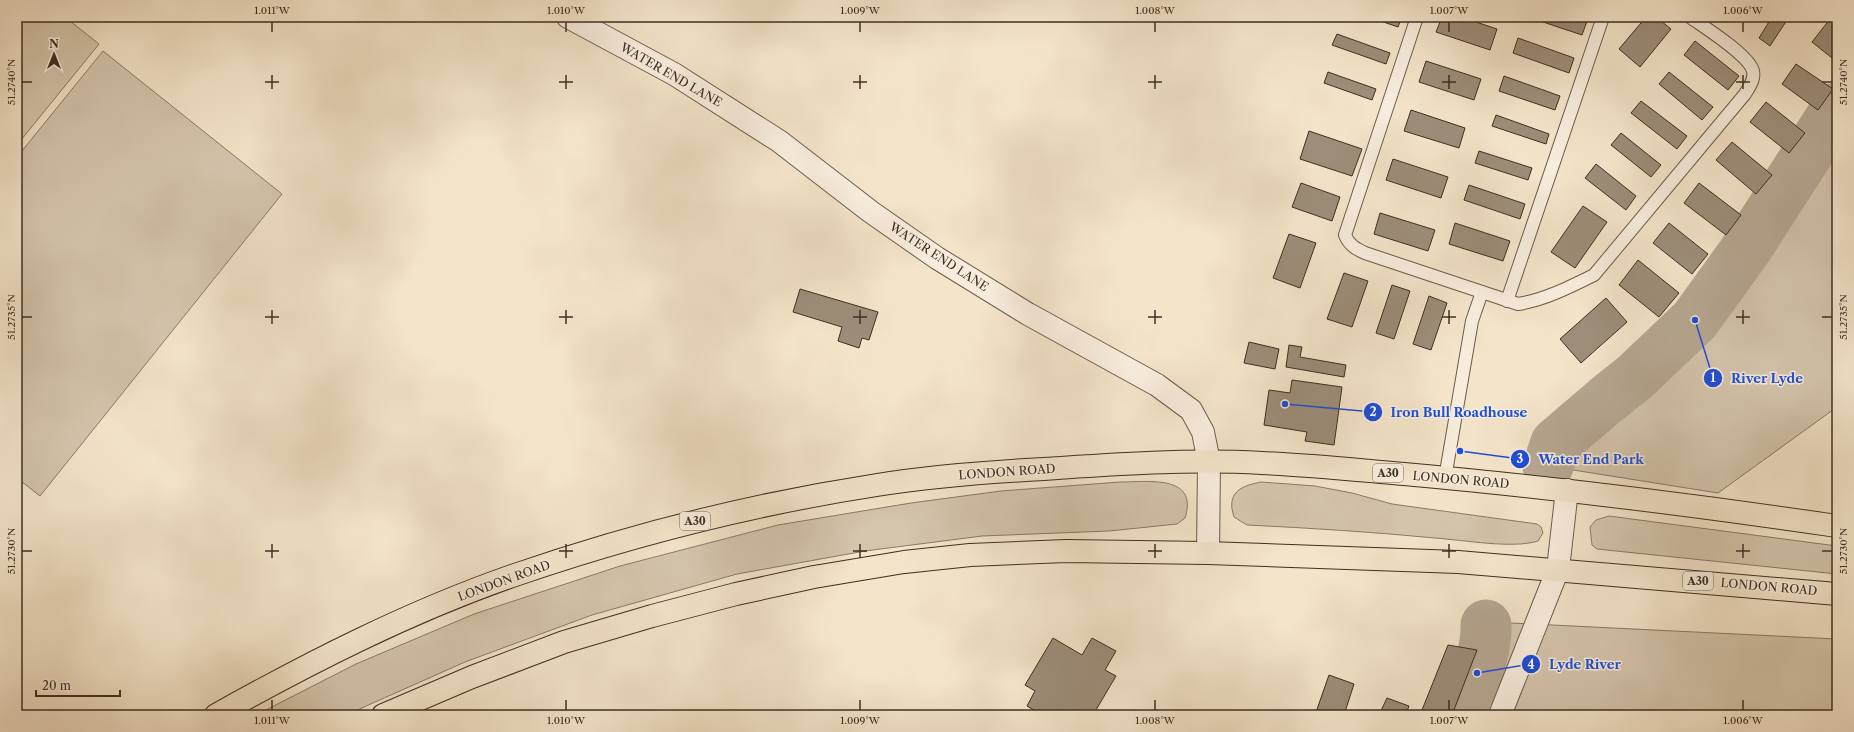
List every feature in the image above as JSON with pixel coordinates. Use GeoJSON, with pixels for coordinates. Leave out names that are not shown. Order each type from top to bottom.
{"type":"FeatureCollection","features":[{"type":"Feature","properties":{"kind":"main road","name":"LONDON ROAD"},"geometry":{"type":"LineString","coordinates":[[216,715],[321,658],[413,616],[508,578],[589,551],[686,523],[773,503],[864,487],[968,474],[1091,465],[1209,462],[1262,463],[1567,490],[1682,503],[1837,526]]}},
{"type":"Feature","properties":{"kind":"main road","name":"LONDON ROAD"},"geometry":{"type":"LineString","coordinates":[[382,715],[472,677],[564,642],[660,614],[814,577],[904,562],[970,555],[1066,551],[1208,553],[1458,562],[1558,569],[1837,594]]}},
{"type":"Feature","properties":{"kind":"street","name":"WATER END LANE"},"geometry":{"type":"LineString","coordinates":[[568,17],[674,74],[779,141],[871,212],[937,258],[1028,314],[1157,385],[1191,410],[1203,432],[1209,462],[1208,553]]}},
{"type":"Feature","properties":{"kind":"street"},"geometry":{"type":"LineString","coordinates":[[1500,715],[1558,569],[1567,490]]}},
{"type":"Feature","properties":{"kind":"lane"},"geometry":{"type":"LineString","coordinates":[[1417,17],[1345,235],[1347,241],[1354,248],[1365,253],[1518,304],[1529,303],[1594,275],[1745,94],[1753,81],[1753,71],[1748,62],[1736,51],[1690,17]]}},
{"type":"Feature","properties":{"kind":"lane"},"geometry":{"type":"LineString","coordinates":[[1507,301],[1603,17]]}},
{"type":"Feature","properties":{"kind":"lane"},"geometry":{"type":"LineString","coordinates":[[1445,478],[1472,321],[1482,292]]}},
{"type":"Feature","properties":{"kind":"shaded area"},"geometry":{"type":"Polygon","coordinates":[[[17,17],[65,17],[99,44],[17,145],[17,17]]]}},
{"type":"Feature","properties":{"kind":"shaded area"},"geometry":{"type":"Polygon","coordinates":[[[103,51],[282,194],[40,496],[17,478],[17,157],[103,51]]]}},
{"type":"Feature","properties":{"kind":"shaded area"},"geometry":{"type":"Polygon","coordinates":[[[1837,111],[1837,407],[1718,493],[1548,466],[1556,443],[1695,320],[1837,111]]]}},
{"type":"Feature","properties":{"kind":"shaded area"},"geometry":{"type":"Polygon","coordinates":[[[1120,482],[1156,482],[1178,487],[1185,494],[1187,504],[1185,518],[1177,524],[1109,531],[982,536],[865,551],[737,574],[592,615],[465,662],[346,715],[256,715],[356,664],[474,614],[620,566],[778,525],[911,503],[1001,491],[1120,482]]]}},
{"type":"Feature","properties":{"kind":"shaded area"},"geometry":{"type":"Polygon","coordinates":[[[1261,482],[1315,486],[1352,493],[1392,504],[1537,524],[1541,527],[1543,533],[1538,541],[1502,544],[1365,532],[1247,525],[1234,517],[1232,509],[1233,496],[1247,486],[1261,482]]]}},
{"type":"Feature","properties":{"kind":"shaded area"},"geometry":{"type":"Polygon","coordinates":[[[1609,516],[1837,546],[1837,574],[1597,549],[1592,545],[1590,527],[1596,520],[1609,516]]]}},
{"type":"Feature","properties":{"kind":"shaded area"},"geometry":{"type":"Polygon","coordinates":[[[1511,623],[1837,639],[1837,715],[1454,715],[1511,623]]]}},
{"type":"Feature","properties":{"kind":"building"},"geometry":{"type":"Polygon","coordinates":[[[401,17],[413,17],[409,22],[401,17]]]}},
{"type":"Feature","properties":{"kind":"building"},"geometry":{"type":"Polygon","coordinates":[[[1369,17],[1402,17],[1398,27],[1369,17]]]}},
{"type":"Feature","properties":{"kind":"building"},"geometry":{"type":"Polygon","coordinates":[[[1442,17],[1461,17],[1497,29],[1490,50],[1436,32],[1442,17]]]}},
{"type":"Feature","properties":{"kind":"building"},"geometry":{"type":"Polygon","coordinates":[[[1528,17],[1577,17],[1587,21],[1582,35],[1528,17]]]}},
{"type":"Feature","properties":{"kind":"building"},"geometry":{"type":"Polygon","coordinates":[[[1646,17],[1656,17],[1671,29],[1640,67],[1619,49],[1646,17]]]}},
{"type":"Feature","properties":{"kind":"building"},"geometry":{"type":"Polygon","coordinates":[[[1772,17],[1789,17],[1770,46],[1759,38],[1772,17]]]}},
{"type":"Feature","properties":{"kind":"building"},"geometry":{"type":"Polygon","coordinates":[[[1830,19],[1837,25],[1837,62],[1812,42],[1830,19]]]}},
{"type":"Feature","properties":{"kind":"building"},"geometry":{"type":"Polygon","coordinates":[[[1337,34],[1390,53],[1386,64],[1332,45],[1337,34]]]}},
{"type":"Feature","properties":{"kind":"building"},"geometry":{"type":"Polygon","coordinates":[[[1518,38],[1574,58],[1569,73],[1513,53],[1518,38]]]}},
{"type":"Feature","properties":{"kind":"building"},"geometry":{"type":"Polygon","coordinates":[[[1695,41],[1739,76],[1728,90],[1684,55],[1695,41]]]}},
{"type":"Feature","properties":{"kind":"building"},"geometry":{"type":"Polygon","coordinates":[[[1426,61],[1481,79],[1474,100],[1419,82],[1426,61]]]}},
{"type":"Feature","properties":{"kind":"building"},"geometry":{"type":"Polygon","coordinates":[[[1796,64],[1833,89],[1818,110],[1782,84],[1796,64]]]}},
{"type":"Feature","properties":{"kind":"building"},"geometry":{"type":"Polygon","coordinates":[[[1328,72],[1376,89],[1372,100],[1324,83],[1328,72]]]}},
{"type":"Feature","properties":{"kind":"building"},"geometry":{"type":"Polygon","coordinates":[[[1669,72],[1713,107],[1702,120],[1659,84],[1669,72]]]}},
{"type":"Feature","properties":{"kind":"building"},"geometry":{"type":"Polygon","coordinates":[[[1504,76],[1560,96],[1555,110],[1499,91],[1504,76]]]}},
{"type":"Feature","properties":{"kind":"building"},"geometry":{"type":"Polygon","coordinates":[[[1641,101],[1687,136],[1677,149],[1631,113],[1641,101]]]}},
{"type":"Feature","properties":{"kind":"building"},"geometry":{"type":"Polygon","coordinates":[[[1766,102],[1805,133],[1789,153],[1750,122],[1766,102]]]}},
{"type":"Feature","properties":{"kind":"building"},"geometry":{"type":"Polygon","coordinates":[[[1411,110],[1465,128],[1459,148],[1404,131],[1411,110]]]}},
{"type":"Feature","properties":{"kind":"building"},"geometry":{"type":"Polygon","coordinates":[[[1496,115],[1549,134],[1546,144],[1492,126],[1496,115]]]}},
{"type":"Feature","properties":{"kind":"building"},"geometry":{"type":"Polygon","coordinates":[[[1309,131],[1362,149],[1352,176],[1300,159],[1309,131]]]}},
{"type":"Feature","properties":{"kind":"building"},"geometry":{"type":"Polygon","coordinates":[[[1621,133],[1661,165],[1651,177],[1611,145],[1621,133]]]}},
{"type":"Feature","properties":{"kind":"building"},"geometry":{"type":"Polygon","coordinates":[[[1732,142],[1772,175],[1756,194],[1716,160],[1732,142]]]}},
{"type":"Feature","properties":{"kind":"building"},"geometry":{"type":"Polygon","coordinates":[[[1479,151],[1532,168],[1528,180],[1475,163],[1479,151]]]}},
{"type":"Feature","properties":{"kind":"building"},"geometry":{"type":"Polygon","coordinates":[[[1393,159],[1448,177],[1441,198],[1386,180],[1393,159]]]}},
{"type":"Feature","properties":{"kind":"building"},"geometry":{"type":"Polygon","coordinates":[[[1596,164],[1636,196],[1626,210],[1585,178],[1596,164]]]}},
{"type":"Feature","properties":{"kind":"building"},"geometry":{"type":"Polygon","coordinates":[[[1301,183],[1340,197],[1332,221],[1292,207],[1301,183]]]}},
{"type":"Feature","properties":{"kind":"building"},"geometry":{"type":"Polygon","coordinates":[[[1699,183],[1741,215],[1726,235],[1684,203],[1699,183]]]}},
{"type":"Feature","properties":{"kind":"building"},"geometry":{"type":"Polygon","coordinates":[[[1469,185],[1525,204],[1520,219],[1464,200],[1469,185]]]}},
{"type":"Feature","properties":{"kind":"building"},"geometry":{"type":"Polygon","coordinates":[[[1583,206],[1607,222],[1575,268],[1551,252],[1583,206]]]}},
{"type":"Feature","properties":{"kind":"building"},"geometry":{"type":"Polygon","coordinates":[[[1380,213],[1435,230],[1428,251],[1374,234],[1380,213]]]}},
{"type":"Feature","properties":{"kind":"building"},"geometry":{"type":"Polygon","coordinates":[[[1455,223],[1510,241],[1503,261],[1449,244],[1455,223]]]}},
{"type":"Feature","properties":{"kind":"building"},"geometry":{"type":"Polygon","coordinates":[[[1669,223],[1708,254],[1692,274],[1653,243],[1669,223]]]}},
{"type":"Feature","properties":{"kind":"building"},"geometry":{"type":"Polygon","coordinates":[[[1289,234],[1316,243],[1300,288],[1273,278],[1289,234]]]}},
{"type":"Feature","properties":{"kind":"building"},"geometry":{"type":"Polygon","coordinates":[[[1638,260],[1679,293],[1659,317],[1619,285],[1638,260]]]}},
{"type":"Feature","properties":{"kind":"building"},"geometry":{"type":"Polygon","coordinates":[[[1344,273],[1368,281],[1352,327],[1327,319],[1344,273]]]}},
{"type":"Feature","properties":{"kind":"building"},"geometry":{"type":"Polygon","coordinates":[[[1392,285],[1410,291],[1394,339],[1376,333],[1392,285]]]}},
{"type":"Feature","properties":{"kind":"building"},"geometry":{"type":"Polygon","coordinates":[[[800,289],[878,312],[869,340],[862,338],[859,348],[838,341],[842,327],[793,312],[800,289]]]}},
{"type":"Feature","properties":{"kind":"building"},"geometry":{"type":"Polygon","coordinates":[[[1429,296],[1447,303],[1431,350],[1413,344],[1429,296]]]}},
{"type":"Feature","properties":{"kind":"building"},"geometry":{"type":"Polygon","coordinates":[[[1606,298],[1627,322],[1581,363],[1560,339],[1606,298]]]}},
{"type":"Feature","properties":{"kind":"building"},"geometry":{"type":"Polygon","coordinates":[[[1249,342],[1279,349],[1275,369],[1244,363],[1249,342]]]}},
{"type":"Feature","properties":{"kind":"building"},"geometry":{"type":"Polygon","coordinates":[[[1289,345],[1302,347],[1300,357],[1346,365],[1344,377],[1286,367],[1289,345]]]}},
{"type":"Feature","properties":{"kind":"building"},"geometry":{"type":"Polygon","coordinates":[[[1292,380],[1342,387],[1334,445],[1305,441],[1307,432],[1264,425],[1269,390],[1290,393],[1292,380]]]}},
{"type":"Feature","properties":{"kind":"building"},"geometry":{"type":"Polygon","coordinates":[[[1053,638],[1082,655],[1092,638],[1116,651],[1105,670],[1116,676],[1093,715],[1042,715],[1027,706],[1035,691],[1025,685],[1053,638]]]}},
{"type":"Feature","properties":{"kind":"building"},"geometry":{"type":"Polygon","coordinates":[[[1448,645],[1477,650],[1452,715],[1420,715],[1448,645]]]}},
{"type":"Feature","properties":{"kind":"building"},"geometry":{"type":"Polygon","coordinates":[[[1329,675],[1354,684],[1344,715],[1315,715],[1329,675]]]}},
{"type":"Feature","properties":{"kind":"building"},"geometry":{"type":"Polygon","coordinates":[[[1387,698],[1409,706],[1406,714],[1409,715],[1379,715],[1387,698]]]}},
{"type":"Feature","properties":{"kind":"waterway"},"geometry":{"type":"LineString","coordinates":[[1548,466],[1556,443],[1635,377],[1695,320],[1749,245],[1837,108]]}},
{"type":"Feature","properties":{"kind":"waterway"},"geometry":{"type":"LineString","coordinates":[[1458,715],[1473,683],[1481,660],[1486,637],[1486,625]]}},
{"type":"Feature","properties":{"kind":"place","name":"River Lyde"},"geometry":{"type":"Point","coordinates":[1695,320]}},
{"type":"Feature","properties":{"kind":"place","name":"Iron Bull Roadhouse"},"geometry":{"type":"Point","coordinates":[1285,404]}},
{"type":"Feature","properties":{"kind":"place","name":"Water End Park"},"geometry":{"type":"Point","coordinates":[1460,451]}},
{"type":"Feature","properties":{"kind":"place","name":"Lyde River"},"geometry":{"type":"Point","coordinates":[1477,673]}}]}
